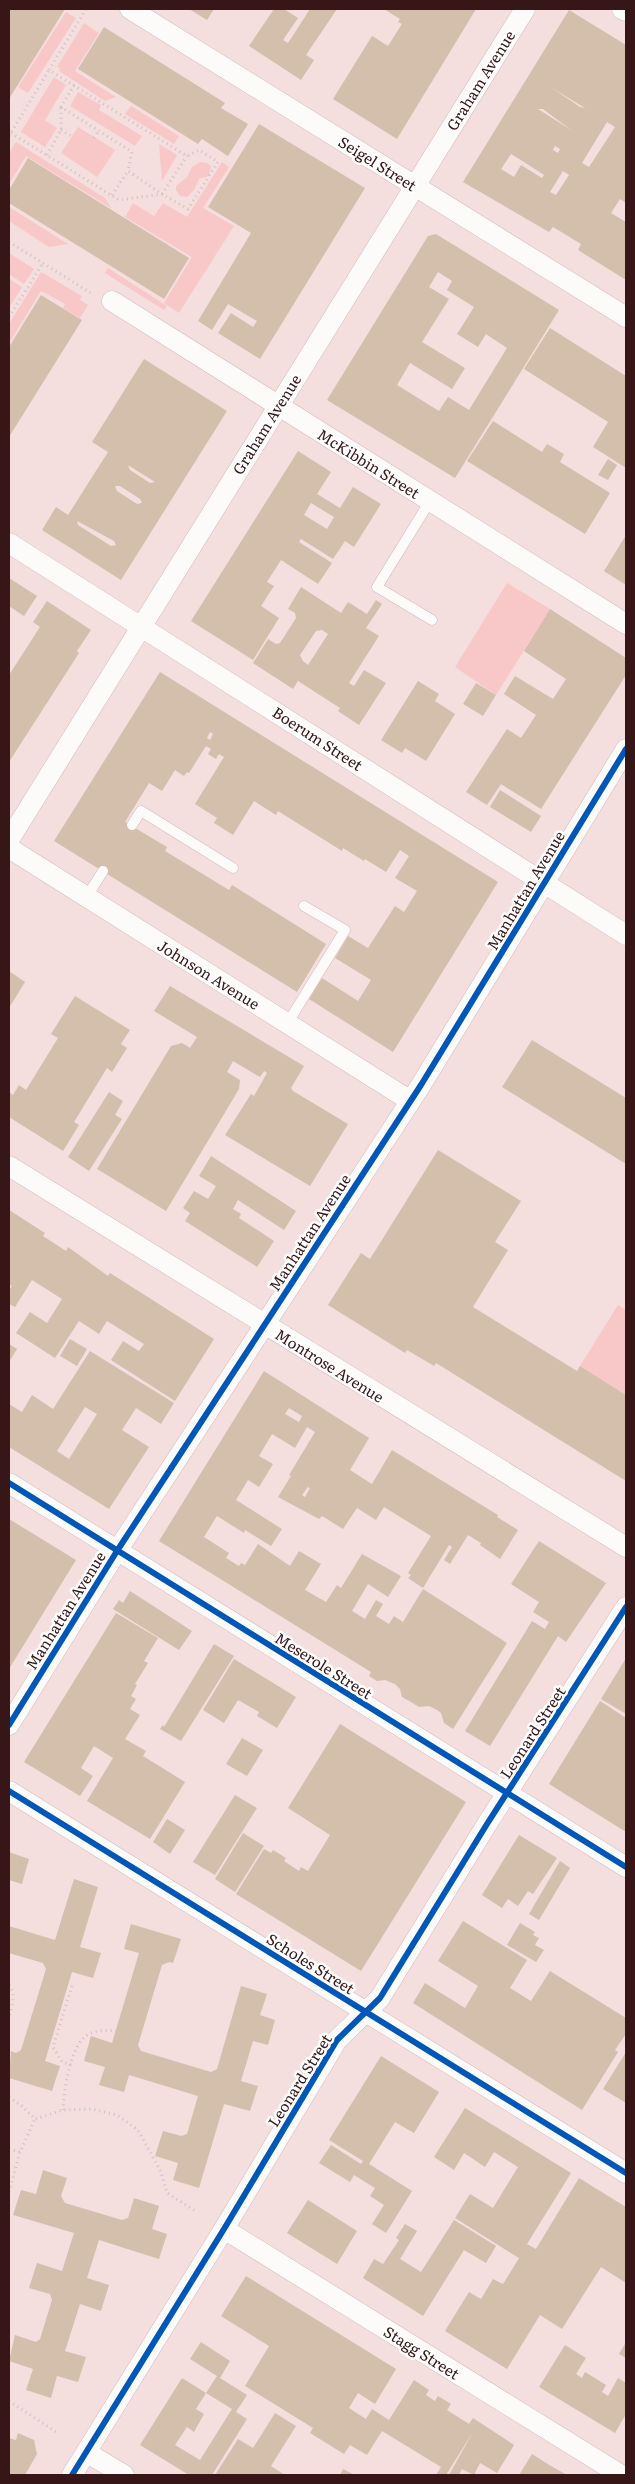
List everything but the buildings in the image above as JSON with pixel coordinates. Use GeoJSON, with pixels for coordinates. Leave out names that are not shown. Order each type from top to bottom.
{"type":"FeatureCollection","features":[{"type":"Feature","properties":{"kind":"street","name":"Seigel Street"},"geometry":{"type":"LineString","coordinates":[[130,9],[626,317]]}},
{"type":"Feature","properties":{"kind":"street","name":"Graham Avenue"},"geometry":{"type":"LineString","coordinates":[[9,840],[525,9]]}},
{"type":"Feature","properties":{"kind":"street"},"geometry":{"type":"LineString","coordinates":[[622,9],[626,11]]}},
{"type":"Feature","properties":{"kind":"street","name":"McKibbin Street"},"geometry":{"type":"LineString","coordinates":[[103,298],[626,624]]}},
{"type":"Feature","properties":{"kind":"street","name":"Boerum Street"},"geometry":{"type":"LineString","coordinates":[[9,543],[141,625],[626,935]]}},
{"type":"Feature","properties":{"kind":"street","name":"Manhattan Avenue"},"geometry":{"type":"LineString","coordinates":[[9,1725],[117,1551],[441,1052],[626,749]]}},
{"type":"Feature","properties":{"kind":"street","name":"Johnson Avenue"},"geometry":{"type":"LineString","coordinates":[[9,848],[409,1100]]}},
{"type":"Feature","properties":{"kind":"street","name":"Montrose Avenue"},"geometry":{"type":"LineString","coordinates":[[9,1166],[626,1547]]}},
{"type":"Feature","properties":{"kind":"street","name":"Meserole Street"},"geometry":{"type":"LineString","coordinates":[[9,1484],[626,1867]]}},
{"type":"Feature","properties":{"kind":"street","name":"Leonard Street"},"geometry":{"type":"LineString","coordinates":[[72,2475],[224,2229],[337,2040],[380,1998],[507,1793],[626,1607]]}},
{"type":"Feature","properties":{"kind":"street","name":"Scholes Street"},"geometry":{"type":"LineString","coordinates":[[9,1791],[626,2173]]}},
{"type":"Feature","properties":{"kind":"street","name":"Stagg Street"},"geometry":{"type":"LineString","coordinates":[[224,2229],[623,2475]]}},
{"type":"Feature","properties":{"kind":"street"},"geometry":{"type":"LineString","coordinates":[[86,2452],[124,2475]]}},
{"type":"Feature","properties":{"kind":"street"},"geometry":{"type":"LineString","coordinates":[[623,2475],[626,2472]]}},
{"type":"Feature","properties":{"kind":"lane"},"geometry":{"type":"LineString","coordinates":[[430,501],[377,586],[432,620]]}},
{"type":"Feature","properties":{"kind":"lane"},"geometry":{"type":"LineString","coordinates":[[132,825],[141,811],[233,868]]}},
{"type":"Feature","properties":{"kind":"lane"},"geometry":{"type":"LineString","coordinates":[[86,898],[103,871]]}},
{"type":"Feature","properties":{"kind":"lane"},"geometry":{"type":"LineString","coordinates":[[287,1024],[345,930],[304,906]]}},
{"type":"Feature","properties":{"kind":"path"},"geometry":{"type":"LineString","coordinates":[[86,9],[10,135],[119,200],[162,194],[187,156],[199,150],[218,162],[188,209],[162,194],[128,170]]}},
{"type":"Feature","properties":{"kind":"path"},"geometry":{"type":"LineString","coordinates":[[49,70],[187,156]]}},
{"type":"Feature","properties":{"kind":"path"},"geometry":{"type":"LineString","coordinates":[[46,155],[61,130],[60,107],[74,85]]}},
{"type":"Feature","properties":{"kind":"path"},"geometry":{"type":"LineString","coordinates":[[60,107],[132,152],[128,170],[112,195]]}},
{"type":"Feature","properties":{"kind":"path"},"geometry":{"type":"LineString","coordinates":[[61,130],[73,137]]}},
{"type":"Feature","properties":{"kind":"path"},"geometry":{"type":"LineString","coordinates":[[94,138],[99,130]]}},
{"type":"Feature","properties":{"kind":"path"},"geometry":{"type":"LineString","coordinates":[[9,242],[103,298]]}},
{"type":"Feature","properties":{"kind":"path"},"geometry":{"type":"LineString","coordinates":[[9,317],[43,263]]}},
{"type":"Feature","properties":{"kind":"path"},"geometry":{"type":"LineString","coordinates":[[9,1985],[12,1990],[13,2004],[9,2017]]}},
{"type":"Feature","properties":{"kind":"path"},"geometry":{"type":"LineString","coordinates":[[71,2065],[62,2062],[53,2047],[72,1986]]}},
{"type":"Feature","properties":{"kind":"path"},"geometry":{"type":"LineString","coordinates":[[63,2110],[64,2093],[77,2046],[88,2034],[105,2030],[116,2031]]}},
{"type":"Feature","properties":{"kind":"path"},"geometry":{"type":"LineString","coordinates":[[9,2097],[22,2106],[34,2119]]}},
{"type":"Feature","properties":{"kind":"path"},"geometry":{"type":"LineString","coordinates":[[9,2192],[20,2152],[34,2119],[63,2110],[92,2109],[117,2116],[138,2130],[160,2172],[167,2193],[197,2212]]}},
{"type":"Feature","properties":{"kind":"path"},"geometry":{"type":"LineString","coordinates":[[9,2149],[20,2152]]}},
{"type":"Feature","properties":{"kind":"path"},"geometry":{"type":"LineString","coordinates":[[9,2401],[59,2434]]}},
{"type":"Feature","properties":{"kind":"shaded area"},"geometry":{"type":"Polygon","coordinates":[[[66,12],[76,18],[28,93],[18,87],[66,12]]]}},
{"type":"Feature","properties":{"kind":"shaded area"},"geometry":{"type":"Polygon","coordinates":[[[84,23],[99,33],[75,71],[116,97],[105,101],[59,71],[60,68],[57,67],[84,23]]]}},
{"type":"Feature","properties":{"kind":"shaded area"},"geometry":{"type":"Polygon","coordinates":[[[54,77],[66,85],[45,120],[57,128],[45,147],[21,132],[54,77]]]}},
{"type":"Feature","properties":{"kind":"shaded area"},"geometry":{"type":"Polygon","coordinates":[[[78,92],[101,105],[99,110],[142,136],[135,146],[70,106],[78,92]]]}},
{"type":"Feature","properties":{"kind":"shaded area"},"geometry":{"type":"Polygon","coordinates":[[[131,106],[179,136],[174,144],[125,114],[131,106]]]}},
{"type":"Feature","properties":{"kind":"shaded area"},"geometry":{"type":"Polygon","coordinates":[[[78,127],[115,150],[97,177],[61,153],[78,127]]]}},
{"type":"Feature","properties":{"kind":"shaded area"},"geometry":{"type":"Polygon","coordinates":[[[16,142],[105,198],[111,208],[26,156],[9,184],[9,153],[16,142]]]}},
{"type":"Feature","properties":{"kind":"shaded area"},"geometry":{"type":"Polygon","coordinates":[[[159,144],[177,155],[162,181],[159,144]]]}},
{"type":"Feature","properties":{"kind":"shaded area"},"geometry":{"type":"Polygon","coordinates":[[[200,162],[211,166],[209,176],[199,179],[194,190],[187,197],[180,196],[176,186],[187,177],[192,167],[200,162]]]}},
{"type":"Feature","properties":{"kind":"shaded area"},"geometry":{"type":"Polygon","coordinates":[[[222,162],[229,167],[203,208],[234,226],[179,313],[164,303],[192,257],[125,217],[133,203],[154,216],[163,203],[187,217],[222,162]]]}},
{"type":"Feature","properties":{"kind":"shaded area"},"geometry":{"type":"Polygon","coordinates":[[[9,207],[68,244],[49,247],[9,221],[9,207]]]}},
{"type":"Feature","properties":{"kind":"shaded area"},"geometry":{"type":"Polygon","coordinates":[[[9,253],[34,269],[24,284],[9,274],[9,253]]]}},
{"type":"Feature","properties":{"kind":"shaded area"},"geometry":{"type":"Polygon","coordinates":[[[108,268],[167,306],[164,310],[105,273],[108,268]]]}},
{"type":"Feature","properties":{"kind":"shaded area"},"geometry":{"type":"Polygon","coordinates":[[[41,272],[82,296],[80,300],[88,305],[80,318],[63,308],[65,304],[41,291],[9,343],[9,324],[41,272]]]}},
{"type":"Feature","properties":{"kind":"shaded area"},"geometry":{"type":"Polygon","coordinates":[[[9,279],[22,287],[9,308],[9,279]]]}},
{"type":"Feature","properties":{"kind":"shaded area"},"geometry":{"type":"Polygon","coordinates":[[[507,583],[550,609],[496,695],[455,667],[507,583]]]}},
{"type":"Feature","properties":{"kind":"shaded area"},"geometry":{"type":"Polygon","coordinates":[[[618,1305],[626,1310],[626,1395],[580,1366],[618,1305]]]}},
{"type":"Feature","properties":{"kind":"cycle path"},"geometry":{"type":"LineString","coordinates":[[9,1725],[117,1551],[421,1085],[626,749]]}},
{"type":"Feature","properties":{"kind":"cycle path"},"geometry":{"type":"LineString","coordinates":[[9,1483],[626,1867]]}},
{"type":"Feature","properties":{"kind":"cycle path"},"geometry":{"type":"LineString","coordinates":[[72,2475],[224,2229],[337,2040],[380,1998],[487,1824],[626,1607]]}},
{"type":"Feature","properties":{"kind":"cycle path"},"geometry":{"type":"LineString","coordinates":[[9,1791],[626,2173]]}}]}
